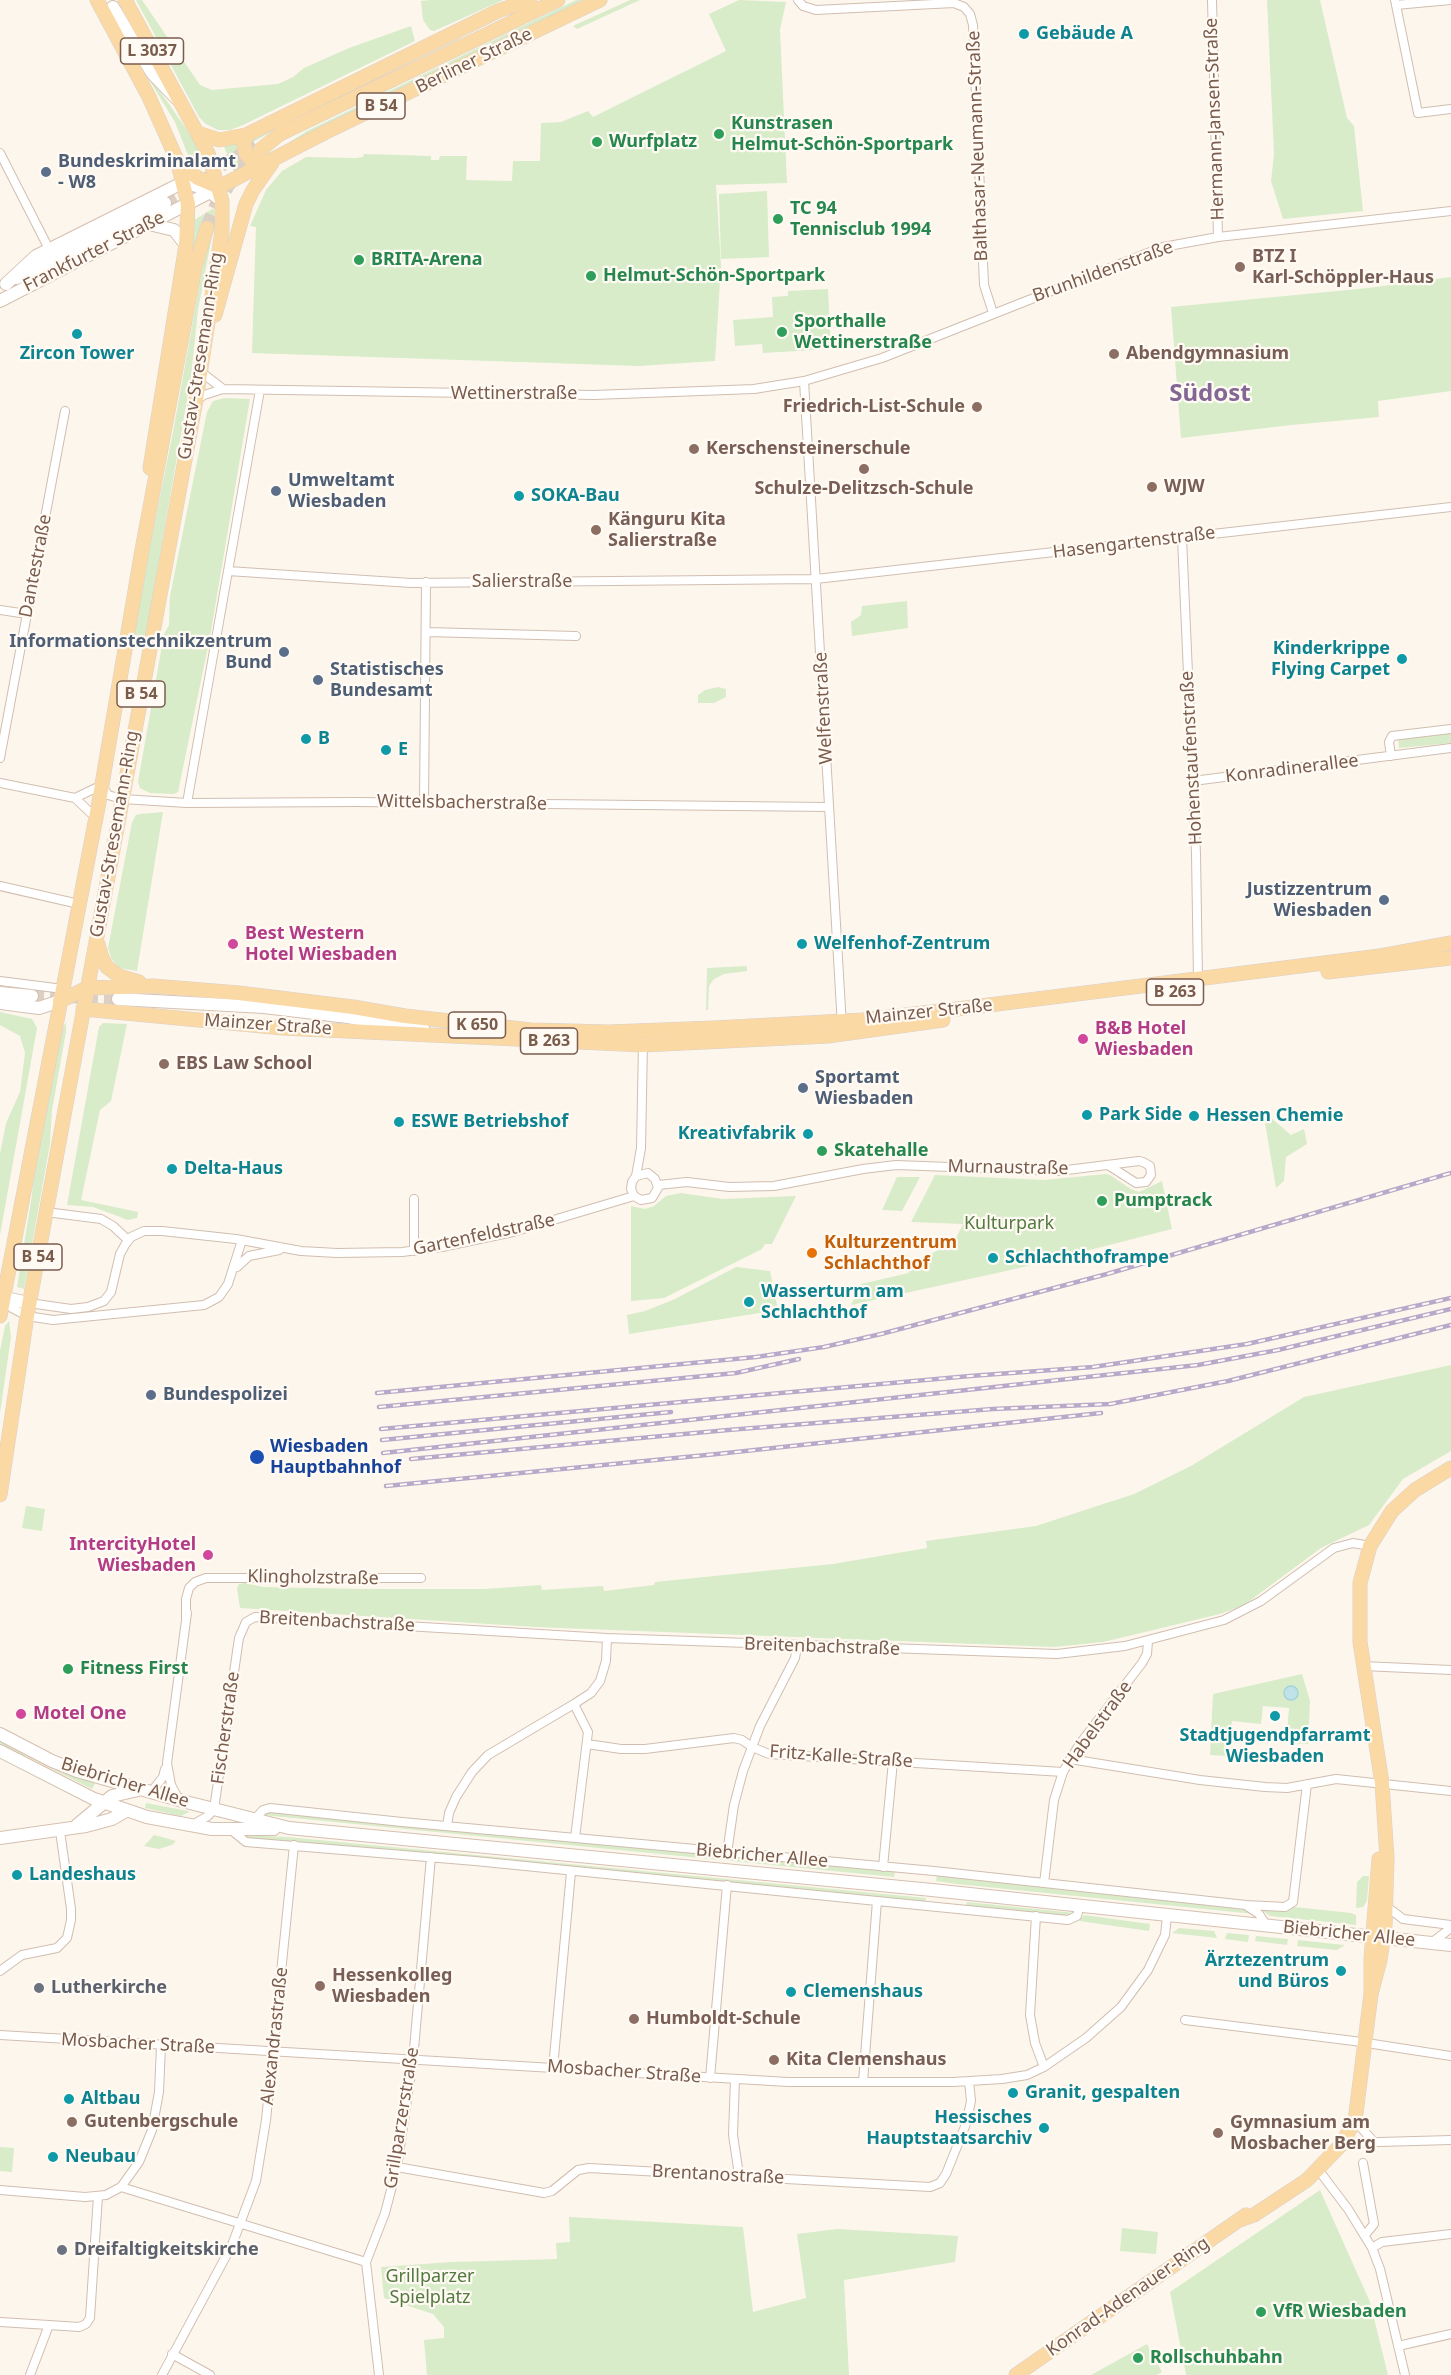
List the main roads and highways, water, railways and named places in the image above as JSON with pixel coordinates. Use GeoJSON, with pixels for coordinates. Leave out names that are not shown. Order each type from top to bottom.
{"type":"FeatureCollection","features":[{"type":"Feature","properties":{"kind":"main road","name":"L 3037"},"geometry":{"type":"LineString","coordinates":[[97,0],[149,97],[179,164],[184,182]]}},
{"type":"Feature","properties":{"kind":"main road"},"geometry":{"type":"LineString","coordinates":[[198,133],[219,140],[246,135],[488,16],[530,0]]}},
{"type":"Feature","properties":{"kind":"main road","name":"Berliner Straße"},"geometry":{"type":"LineString","coordinates":[[258,148],[280,134],[558,0]]}},
{"type":"Feature","properties":{"kind":"main road","name":"Berliner Straße"},"geometry":{"type":"LineString","coordinates":[[215,190],[600,0]]}},
{"type":"Feature","properties":{"kind":"main road","name":"L 3037"},"geometry":{"type":"LineString","coordinates":[[119,4],[198,133],[208,153],[215,190]]}},
{"type":"Feature","properties":{"kind":"main road"},"geometry":{"type":"LineString","coordinates":[[246,135],[244,145],[246,154],[252,161],[262,165]]}},
{"type":"Feature","properties":{"kind":"main road","name":"B 54"},"geometry":{"type":"LineString","coordinates":[[201,370],[243,213],[258,182],[280,156]]}},
{"type":"Feature","properties":{"kind":"main road"},"geometry":{"type":"LineString","coordinates":[[179,164],[215,190]]}},
{"type":"Feature","properties":{"kind":"main road"},"geometry":{"type":"LineString","coordinates":[[3,285],[27,263],[49,249],[184,182],[215,190]]}},
{"type":"Feature","properties":{"kind":"main road","name":"Gustav-Stresemann-Ring"},"geometry":{"type":"LineString","coordinates":[[142,550],[156,425],[186,245],[188,204],[184,182]]}},
{"type":"Feature","properties":{"kind":"main road","name":"Gustav-Stresemann-Ring"},"geometry":{"type":"LineString","coordinates":[[28,1310],[196,400],[222,231],[222,201],[215,190]]}},
{"type":"Feature","properties":{"kind":"main road","name":"Frankfurter Straße"},"geometry":{"type":"LineString","coordinates":[[0,301],[215,190]]}},
{"type":"Feature","properties":{"kind":"main road","name":"Frankfurter Straße"},"geometry":{"type":"LineString","coordinates":[[3,285],[165,203]]}},
{"type":"Feature","properties":{"kind":"main road"},"geometry":{"type":"LineString","coordinates":[[148,224],[174,230],[186,245]]}},
{"type":"Feature","properties":{"kind":"main road","name":"Gustav-Stresemann-Ring"},"geometry":{"type":"LineString","coordinates":[[2,1298],[55,1030],[64,995],[126,654],[142,550],[195,267],[207,228]]}},
{"type":"Feature","properties":{"kind":"main road"},"geometry":{"type":"LineString","coordinates":[[126,654],[136,650],[142,651],[148,658]]}},
{"type":"Feature","properties":{"kind":"main road"},"geometry":{"type":"LineString","coordinates":[[97,934],[99,951],[107,967],[119,976],[153,986]]}},
{"type":"Feature","properties":{"kind":"main road","name":"Mainzer Straße"},"geometry":{"type":"LineString","coordinates":[[83,1009],[283,1028],[644,1045],[670,1044],[843,1035],[1426,954],[1451,943]]}},
{"type":"Feature","properties":{"kind":"main road","name":"Mainzer Straße"},"geometry":{"type":"LineString","coordinates":[[87,988],[153,986],[185,988],[531,1030],[592,1032],[841,1020],[940,1011],[1380,956],[1426,954],[1451,958]]}},
{"type":"Feature","properties":{"kind":"main road"},"geometry":{"type":"LineString","coordinates":[[0,1003],[39,1008],[64,995],[87,988]]}},
{"type":"Feature","properties":{"kind":"main road"},"geometry":{"type":"LineString","coordinates":[[0,993],[32,996]]}},
{"type":"Feature","properties":{"kind":"main road"},"geometry":{"type":"LineString","coordinates":[[64,995],[83,1009]]}},
{"type":"Feature","properties":{"kind":"main road","name":"Mainzer Straße"},"geometry":{"type":"LineString","coordinates":[[118,999],[221,1004],[348,1017],[454,1035]]}},
{"type":"Feature","properties":{"kind":"main road"},"geometry":{"type":"LineString","coordinates":[[39,1008],[55,1030]]}},
{"type":"Feature","properties":{"kind":"main road","name":"Mainzer Straße"},"geometry":{"type":"LineString","coordinates":[[348,1017],[405,1016]]}},
{"type":"Feature","properties":{"kind":"main road"},"geometry":{"type":"LineString","coordinates":[[2,1298],[28,1310]]}},
{"type":"Feature","properties":{"kind":"main road","name":"B 54"},"geometry":{"type":"LineString","coordinates":[[0,1316],[2,1298]]}},
{"type":"Feature","properties":{"kind":"main road","name":"B 54"},"geometry":{"type":"LineString","coordinates":[[0,1495],[1,1474],[28,1310]]}},
{"type":"Feature","properties":{"kind":"main road"},"geometry":{"type":"LineString","coordinates":[[1378,1937],[1386,1906],[1387,1858],[1382,1783],[1363,1666],[1359,1626],[1362,1569],[1370,1546],[1385,1520],[1401,1502],[1451,1468]]}},
{"type":"Feature","properties":{"kind":"main road","name":"Biebricher Allee"},"geometry":{"type":"LineString","coordinates":[[0,1734],[67,1767],[142,1791],[289,1828]]}},
{"type":"Feature","properties":{"kind":"main road","name":"Biebricher Allee"},"geometry":{"type":"LineString","coordinates":[[0,1751],[63,1784],[126,1811],[189,1826],[230,1829],[289,1828],[1080,1905],[1451,1945]]}},
{"type":"Feature","properties":{"kind":"main road"},"geometry":{"type":"LineString","coordinates":[[66,1830],[85,1821],[104,1802],[117,1794],[142,1791]]}},
{"type":"Feature","properties":{"kind":"main road"},"geometry":{"type":"LineString","coordinates":[[0,1838],[66,1830],[104,1822],[126,1811],[121,1800],[142,1791]]}},
{"type":"Feature","properties":{"kind":"main road"},"geometry":{"type":"LineString","coordinates":[[1378,1937],[1383,1797]]}},
{"type":"Feature","properties":{"kind":"main road","name":"Konrad-Adenauer-Ring"},"geometry":{"type":"LineString","coordinates":[[1016,2375],[1240,2220],[1254,2215],[1304,2182],[1343,2143],[1355,2121],[1378,1937]]}},
{"type":"Feature","properties":{"kind":"water"},"geometry":{"type":"Polygon","coordinates":[[[1291,1686],[1296,1688],[1298,1693],[1296,1698],[1291,1700],[1286,1698],[1284,1693],[1286,1688],[1291,1686]]]}},
{"type":"Feature","properties":{"kind":"tunnel"},"geometry":{"type":"LineString","coordinates":[[207,178],[228,161],[256,146]]}},
{"type":"Feature","properties":{"kind":"tunnel"},"geometry":{"type":"LineString","coordinates":[[207,228],[228,185],[258,151]]}},
{"type":"Feature","properties":{"kind":"tunnel"},"geometry":{"type":"LineString","coordinates":[[165,203],[193,188]]}},
{"type":"Feature","properties":{"kind":"tunnel"},"geometry":{"type":"LineString","coordinates":[[32,996],[118,999]]}},
{"type":"Feature","properties":{"kind":"railway"},"geometry":{"type":"LineString","coordinates":[[377,1393],[756,1357],[824,1347],[1107,1274],[1451,1173]]}},
{"type":"Feature","properties":{"kind":"railway"},"geometry":{"type":"LineString","coordinates":[[381,1429],[1093,1367],[1247,1344],[1451,1298]]}},
{"type":"Feature","properties":{"kind":"railway"},"geometry":{"type":"LineString","coordinates":[[383,1453],[1198,1365],[1278,1350],[1451,1309]]}},
{"type":"Feature","properties":{"kind":"railway"},"geometry":{"type":"LineString","coordinates":[[411,1459],[993,1409],[1110,1404],[1228,1381],[1451,1325]]}},
{"type":"Feature","properties":{"kind":"railway"},"geometry":{"type":"LineString","coordinates":[[379,1407],[736,1373],[799,1359]]}},
{"type":"Feature","properties":{"kind":"railway"},"geometry":{"type":"LineString","coordinates":[[382,1440],[671,1412]]}},
{"type":"Feature","properties":{"kind":"railway"},"geometry":{"type":"LineString","coordinates":[[386,1486],[1101,1413]]}},
{"type":"Feature","properties":{"kind":"place","name":"Gebäude A"},"geometry":{"type":"Point","coordinates":[1024,34]}},
{"type":"Feature","properties":{"kind":"place","name":"Kunstrasen Helmut-Schön-Sportpark"},"geometry":{"type":"Point","coordinates":[719,134]}},
{"type":"Feature","properties":{"kind":"place","name":"Wurfplatz"},"geometry":{"type":"Point","coordinates":[597,142]}},
{"type":"Feature","properties":{"kind":"place","name":"Bundeskriminalamt - W8"},"geometry":{"type":"Point","coordinates":[46,172]}},
{"type":"Feature","properties":{"kind":"place","name":"TC 94 Tennisclub 1994"},"geometry":{"type":"Point","coordinates":[778,219]}},
{"type":"Feature","properties":{"kind":"place","name":"BRITA-Arena"},"geometry":{"type":"Point","coordinates":[359,260]}},
{"type":"Feature","properties":{"kind":"place","name":"BTZ I Karl-Schöppler-Haus"},"geometry":{"type":"Point","coordinates":[1240,267]}},
{"type":"Feature","properties":{"kind":"place","name":"Helmut-Schön-Sportpark"},"geometry":{"type":"Point","coordinates":[591,276]}},
{"type":"Feature","properties":{"kind":"place","name":"Sporthalle Wettinerstraße"},"geometry":{"type":"Point","coordinates":[782,332]}},
{"type":"Feature","properties":{"kind":"place","name":"Zircon Tower"},"geometry":{"type":"Point","coordinates":[77,334]}},
{"type":"Feature","properties":{"kind":"place","name":"Abendgymnasium"},"geometry":{"type":"Point","coordinates":[1114,354]}},
{"type":"Feature","properties":{"kind":"place","name":"Friedrich-List-Schule"},"geometry":{"type":"Point","coordinates":[977,407]}},
{"type":"Feature","properties":{"kind":"place","name":"Kerschensteinerschule"},"geometry":{"type":"Point","coordinates":[694,449]}},
{"type":"Feature","properties":{"kind":"place","name":"Schulze-Delitzsch-Schule"},"geometry":{"type":"Point","coordinates":[864,469]}},
{"type":"Feature","properties":{"kind":"place","name":"WJW"},"geometry":{"type":"Point","coordinates":[1152,487]}},
{"type":"Feature","properties":{"kind":"place","name":"Umweltamt Wiesbaden"},"geometry":{"type":"Point","coordinates":[276,491]}},
{"type":"Feature","properties":{"kind":"place","name":"SOKA-Bau"},"geometry":{"type":"Point","coordinates":[519,496]}},
{"type":"Feature","properties":{"kind":"place","name":"Känguru Kita Salierstraße"},"geometry":{"type":"Point","coordinates":[596,530]}},
{"type":"Feature","properties":{"kind":"place","name":"Informationstechnikzentrum Bund"},"geometry":{"type":"Point","coordinates":[284,652]}},
{"type":"Feature","properties":{"kind":"place","name":"Kinderkrippe Flying Carpet"},"geometry":{"type":"Point","coordinates":[1402,659]}},
{"type":"Feature","properties":{"kind":"place","name":"Statistisches Bundesamt"},"geometry":{"type":"Point","coordinates":[318,680]}},
{"type":"Feature","properties":{"kind":"place","name":"B"},"geometry":{"type":"Point","coordinates":[306,739]}},
{"type":"Feature","properties":{"kind":"place","name":"E"},"geometry":{"type":"Point","coordinates":[386,750]}},
{"type":"Feature","properties":{"kind":"place","name":"Justizzentrum Wiesbaden"},"geometry":{"type":"Point","coordinates":[1384,900]}},
{"type":"Feature","properties":{"kind":"place","name":"Best Western Hotel Wiesbaden"},"geometry":{"type":"Point","coordinates":[233,944]}},
{"type":"Feature","properties":{"kind":"place","name":"Welfenhof-Zentrum"},"geometry":{"type":"Point","coordinates":[802,944]}},
{"type":"Feature","properties":{"kind":"place","name":"B&B Hotel Wiesbaden"},"geometry":{"type":"Point","coordinates":[1083,1039]}},
{"type":"Feature","properties":{"kind":"place","name":"EBS Law School"},"geometry":{"type":"Point","coordinates":[164,1064]}},
{"type":"Feature","properties":{"kind":"place","name":"Sportamt Wiesbaden"},"geometry":{"type":"Point","coordinates":[803,1088]}},
{"type":"Feature","properties":{"kind":"place","name":"Park Side"},"geometry":{"type":"Point","coordinates":[1087,1115]}},
{"type":"Feature","properties":{"kind":"place","name":"Hessen Chemie"},"geometry":{"type":"Point","coordinates":[1194,1116]}},
{"type":"Feature","properties":{"kind":"place","name":"ESWE Betriebshof"},"geometry":{"type":"Point","coordinates":[399,1122]}},
{"type":"Feature","properties":{"kind":"place","name":"Kreativfabrik"},"geometry":{"type":"Point","coordinates":[808,1134]}},
{"type":"Feature","properties":{"kind":"place","name":"Skatehalle"},"geometry":{"type":"Point","coordinates":[822,1151]}},
{"type":"Feature","properties":{"kind":"place","name":"Delta-Haus"},"geometry":{"type":"Point","coordinates":[172,1169]}},
{"type":"Feature","properties":{"kind":"place","name":"Pumptrack"},"geometry":{"type":"Point","coordinates":[1102,1201]}},
{"type":"Feature","properties":{"kind":"place","name":"Kulturzentrum Schlachthof"},"geometry":{"type":"Point","coordinates":[812,1253]}},
{"type":"Feature","properties":{"kind":"place","name":"Schlachthoframpe"},"geometry":{"type":"Point","coordinates":[993,1258]}},
{"type":"Feature","properties":{"kind":"place","name":"Wasserturm am Schlachthof"},"geometry":{"type":"Point","coordinates":[749,1302]}},
{"type":"Feature","properties":{"kind":"place","name":"Bundespolizei"},"geometry":{"type":"Point","coordinates":[151,1395]}},
{"type":"Feature","properties":{"kind":"place","name":"Wiesbaden Hauptbahnhof"},"geometry":{"type":"Point","coordinates":[257,1457]}},
{"type":"Feature","properties":{"kind":"place","name":"IntercityHotel Wiesbaden"},"geometry":{"type":"Point","coordinates":[208,1555]}},
{"type":"Feature","properties":{"kind":"place","name":"Fitness First"},"geometry":{"type":"Point","coordinates":[68,1669]}},
{"type":"Feature","properties":{"kind":"place","name":"Motel One"},"geometry":{"type":"Point","coordinates":[21,1714]}},
{"type":"Feature","properties":{"kind":"place","name":"Stadtjugendpfarramt Wiesbaden"},"geometry":{"type":"Point","coordinates":[1275,1716]}},
{"type":"Feature","properties":{"kind":"place","name":"Landeshaus"},"geometry":{"type":"Point","coordinates":[17,1875]}},
{"type":"Feature","properties":{"kind":"place","name":"Ärztezentrum und Büros"},"geometry":{"type":"Point","coordinates":[1341,1971]}},
{"type":"Feature","properties":{"kind":"place","name":"Hessenkolleg Wiesbaden"},"geometry":{"type":"Point","coordinates":[320,1986]}},
{"type":"Feature","properties":{"kind":"place","name":"Lutherkirche"},"geometry":{"type":"Point","coordinates":[39,1988]}},
{"type":"Feature","properties":{"kind":"place","name":"Clemenshaus"},"geometry":{"type":"Point","coordinates":[791,1992]}},
{"type":"Feature","properties":{"kind":"place","name":"Humboldt-Schule"},"geometry":{"type":"Point","coordinates":[634,2019]}},
{"type":"Feature","properties":{"kind":"place","name":"Kita Clemenshaus"},"geometry":{"type":"Point","coordinates":[774,2060]}},
{"type":"Feature","properties":{"kind":"place","name":"Granit, gespalten"},"geometry":{"type":"Point","coordinates":[1013,2093]}},
{"type":"Feature","properties":{"kind":"place","name":"Altbau"},"geometry":{"type":"Point","coordinates":[69,2099]}},
{"type":"Feature","properties":{"kind":"place","name":"Gutenbergschule"},"geometry":{"type":"Point","coordinates":[72,2122]}},
{"type":"Feature","properties":{"kind":"place","name":"Hessisches Hauptstaatsarchiv"},"geometry":{"type":"Point","coordinates":[1044,2128]}},
{"type":"Feature","properties":{"kind":"place","name":"Gymnasium am Mosbacher Berg"},"geometry":{"type":"Point","coordinates":[1218,2133]}},
{"type":"Feature","properties":{"kind":"place","name":"Neubau"},"geometry":{"type":"Point","coordinates":[53,2157]}},
{"type":"Feature","properties":{"kind":"place","name":"Dreifaltigkeitskirche"},"geometry":{"type":"Point","coordinates":[62,2250]}},
{"type":"Feature","properties":{"kind":"place","name":"VfR Wiesbaden"},"geometry":{"type":"Point","coordinates":[1261,2312]}},
{"type":"Feature","properties":{"kind":"place","name":"Rollschuhbahn"},"geometry":{"type":"Point","coordinates":[1138,2358]}},
{"type":"Feature","properties":{"kind":"district","name":"Südost"},"geometry":{"type":"Point","coordinates":[1210,394]}},
{"type":"Feature","properties":{"kind":"park label","name":"Kulturpark"},"geometry":{"type":"Point","coordinates":[1009,1224]}},
{"type":"Feature","properties":{"kind":"park label","name":"Grillparzer Spielplatz"},"geometry":{"type":"Point","coordinates":[430,2287]}}]}
